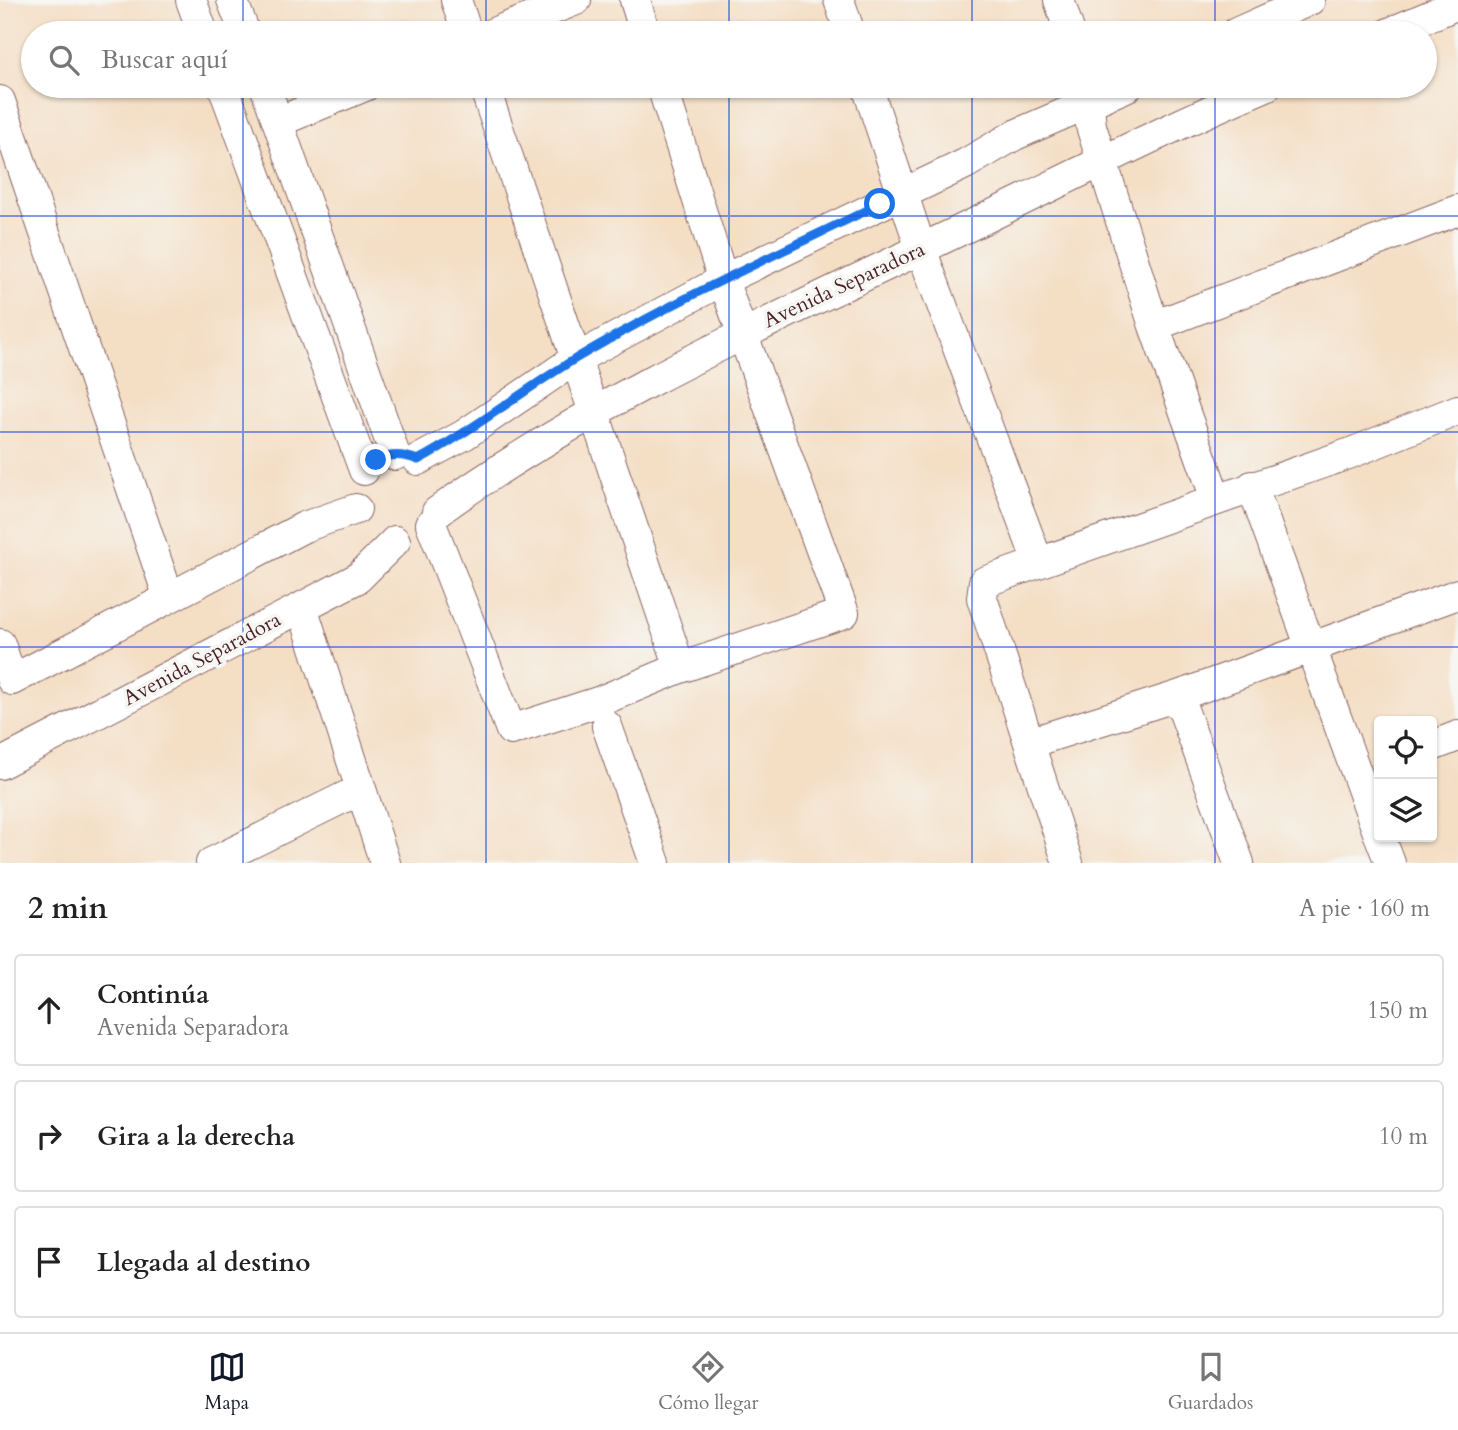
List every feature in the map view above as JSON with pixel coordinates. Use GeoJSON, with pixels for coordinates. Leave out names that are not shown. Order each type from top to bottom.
{"type":"FeatureCollection","features":[{"type":"Feature","properties":{"kind":"street"},"geometry":{"type":"LineString","coordinates":[[191,0],[199,21]]}},
{"type":"Feature","properties":{"kind":"street"},"geometry":{"type":"LineString","coordinates":[[232,0],[240,21]]}},
{"type":"Feature","properties":{"kind":"street"},"geometry":{"type":"LineString","coordinates":[[456,0],[463,21]]}},
{"type":"Feature","properties":{"kind":"street"},"geometry":{"type":"LineString","coordinates":[[523,21],[576,0]]}},
{"type":"Feature","properties":{"kind":"street"},"geometry":{"type":"LineString","coordinates":[[635,0],[641,21]]}},
{"type":"Feature","properties":{"kind":"street"},"geometry":{"type":"LineString","coordinates":[[839,0],[846,21]]}},
{"type":"Feature","properties":{"kind":"street"},"geometry":{"type":"LineString","coordinates":[[1059,0],[1066,21]]}},
{"type":"Feature","properties":{"kind":"street"},"geometry":{"type":"LineString","coordinates":[[1260,21],[1299,2]]}},
{"type":"Feature","properties":{"kind":"street"},"geometry":{"type":"LineString","coordinates":[[1418,21],[1458,4]]}},
{"type":"Feature","properties":{"kind":"street"},"geometry":{"type":"LineString","coordinates":[[227,98],[364,470]]}},
{"type":"Feature","properties":{"kind":"street"},"geometry":{"type":"LineString","coordinates":[[269,98],[407,457],[430,470],[438,483],[440,498],[434,518],[409,539],[396,541],[370,531],[356,509],[356,482],[364,470],[376,460],[407,457],[464,435],[575,360],[723,280],[965,164],[1083,98]]}},
{"type":"Feature","properties":{"kind":"street"},"geometry":{"type":"LineString","coordinates":[[278,122],[336,98]]}},
{"type":"Feature","properties":{"kind":"street"},"geometry":{"type":"LineString","coordinates":[[488,98],[680,668]]}},
{"type":"Feature","properties":{"kind":"street"},"geometry":{"type":"LineString","coordinates":[[434,518],[511,730],[598,702],[680,668],[844,613],[723,280],[666,98]]}},
{"type":"Feature","properties":{"kind":"street"},"geometry":{"type":"LineString","coordinates":[[871,98],[921,249],[1038,562]]}},
{"type":"Feature","properties":{"kind":"street"},"geometry":{"type":"LineString","coordinates":[[1088,98],[1091,126],[1154,326],[1216,499]]}},
{"type":"Feature","properties":{"kind":"street","name":"Avenida Separadora"},"geometry":{"type":"LineString","coordinates":[[434,518],[503,465],[592,413],[743,333],[1102,159],[1239,98]]}},
{"type":"Feature","properties":{"kind":"street"},"geometry":{"type":"LineString","coordinates":[[0,101],[169,598]]}},
{"type":"Feature","properties":{"kind":"street"},"geometry":{"type":"LineString","coordinates":[[1154,326],[1458,210]]}},
{"type":"Feature","properties":{"kind":"street"},"geometry":{"type":"LineString","coordinates":[[1068,863],[982,598],[984,582],[1351,453],[1458,410]]}},
{"type":"Feature","properties":{"kind":"street"},"geometry":{"type":"LineString","coordinates":[[1252,486],[1311,648],[1368,770],[1374,803]]}},
{"type":"Feature","properties":{"kind":"street"},"geometry":{"type":"LineString","coordinates":[[0,644],[12,680],[304,527],[356,509]]}},
{"type":"Feature","properties":{"kind":"street","name":"Avenida Separadora"},"geometry":{"type":"LineString","coordinates":[[4,753],[358,578],[396,541]]}},
{"type":"Feature","properties":{"kind":"street"},"geometry":{"type":"LineString","coordinates":[[1029,743],[1178,696],[1458,594]]}},
{"type":"Feature","properties":{"kind":"street"},"geometry":{"type":"LineString","coordinates":[[302,607],[384,863]]}},
{"type":"Feature","properties":{"kind":"street"},"geometry":{"type":"LineString","coordinates":[[1178,696],[1239,863]]}},
{"type":"Feature","properties":{"kind":"street"},"geometry":{"type":"LineString","coordinates":[[607,726],[655,863]]}},
{"type":"Feature","properties":{"kind":"street"},"geometry":{"type":"LineString","coordinates":[[1437,744],[1458,736]]}},
{"type":"Feature","properties":{"kind":"street"},"geometry":{"type":"LineString","coordinates":[[211,863],[361,789]]}},
{"type":"Feature","properties":{"kind":"street"},"geometry":{"type":"LineString","coordinates":[[1382,842],[1390,863]]}},
{"type":"Feature","properties":{"kind":"route"},"geometry":{"type":"LineString","coordinates":[[376,460],[389,455],[404,455],[418,460],[464,435],[575,360],[723,280],[880,204]]}}]}
